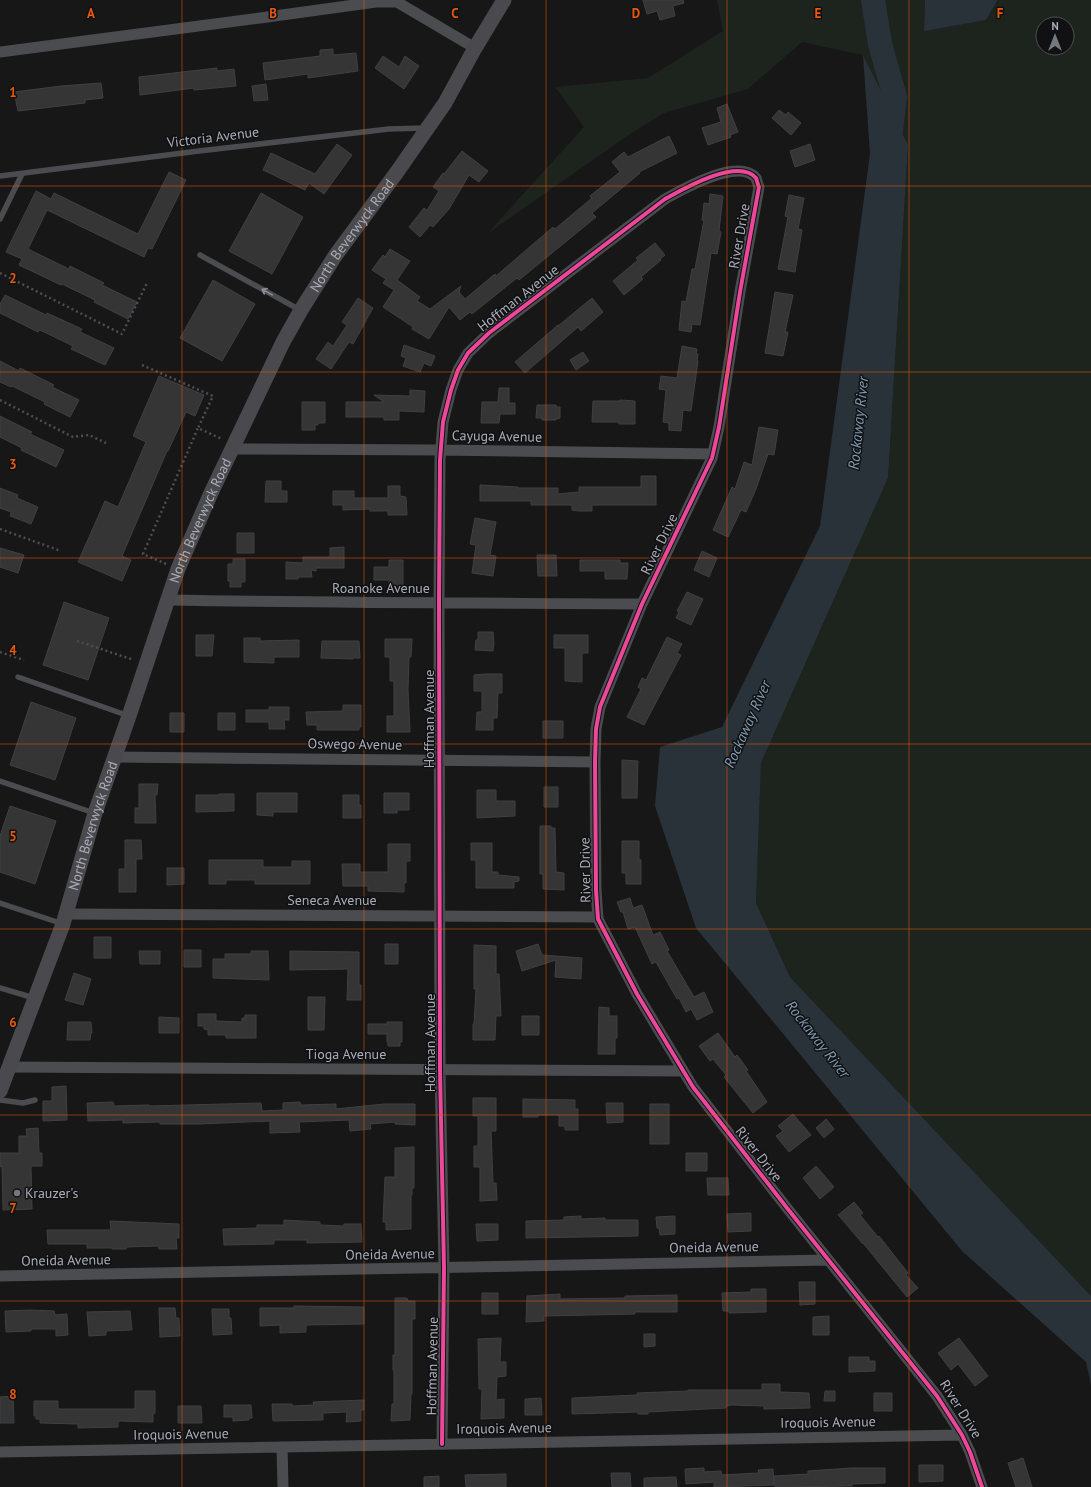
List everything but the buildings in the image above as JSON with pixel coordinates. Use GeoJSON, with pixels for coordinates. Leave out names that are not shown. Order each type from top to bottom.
{"type":"FeatureCollection","features":[{"type":"Feature","properties":{"kind":"street","name":"North Beverwyck Road"},"geometry":{"type":"LineString","coordinates":[[0,1091],[7,1067],[35,998],[64,919],[95,813],[178,569],[211,493],[283,342],[301,310],[335,256],[445,103],[475,48],[504,0]]}},
{"type":"Feature","properties":{"kind":"street"},"geometry":{"type":"LineString","coordinates":[[0,52],[376,2],[397,2],[475,48]]}},
{"type":"Feature","properties":{"kind":"street","name":"Hoffman Avenue"},"geometry":{"type":"LineString","coordinates":[[442,1444],[444,1268],[440,1070],[439,602],[441,450],[443,422],[451,390],[458,370],[468,353],[489,333],[665,199],[691,185],[721,173],[748,173],[756,179],[758,185]]}},
{"type":"Feature","properties":{"kind":"street","name":"River Drive"},"geometry":{"type":"LineString","coordinates":[[758,185],[759,187],[740,292],[719,427],[713,454],[642,604],[600,707],[596,729],[595,762],[596,890],[598,919],[637,994],[693,1087],[828,1260],[937,1396],[962,1435],[970,1452],[982,1487]]}},
{"type":"Feature","properties":{"kind":"street","name":"Cayuga Avenue"},"geometry":{"type":"LineString","coordinates":[[233,447],[713,454]]}},
{"type":"Feature","properties":{"kind":"street","name":"Roanoke Avenue"},"geometry":{"type":"LineString","coordinates":[[168,600],[326,603],[439,602],[642,604]]}},
{"type":"Feature","properties":{"kind":"street","name":"Oswego Avenue"},"geometry":{"type":"LineString","coordinates":[[115,757],[595,762]]}},
{"type":"Feature","properties":{"kind":"street","name":"Seneca Avenue"},"geometry":{"type":"LineString","coordinates":[[64,919],[598,916]]}},
{"type":"Feature","properties":{"kind":"street","name":"Tioga Avenue"},"geometry":{"type":"LineString","coordinates":[[7,1067],[683,1071]]}},
{"type":"Feature","properties":{"kind":"street","name":"Oneida Avenue"},"geometry":{"type":"LineString","coordinates":[[0,1276],[828,1260]]}},
{"type":"Feature","properties":{"kind":"street","name":"Iroquois Avenue"},"geometry":{"type":"LineString","coordinates":[[0,1452],[962,1435]]}},
{"type":"Feature","properties":{"kind":"street"},"geometry":{"type":"LineString","coordinates":[[282,1447],[283,1487]]}},
{"type":"Feature","properties":{"kind":"lane","name":"Victoria Avenue"},"geometry":{"type":"LineString","coordinates":[[0,176],[389,129],[428,128]]}},
{"type":"Feature","properties":{"kind":"lane"},"geometry":{"type":"LineString","coordinates":[[0,218],[22,174]]}},
{"type":"Feature","properties":{"kind":"lane"},"geometry":{"type":"LineString","coordinates":[[200,255],[301,310]]}},
{"type":"Feature","properties":{"kind":"lane"},"geometry":{"type":"LineString","coordinates":[[18,677],[129,716]]}},
{"type":"Feature","properties":{"kind":"lane"},"geometry":{"type":"LineString","coordinates":[[0,781],[95,813]]}},
{"type":"Feature","properties":{"kind":"lane"},"geometry":{"type":"LineString","coordinates":[[0,902],[64,919]]}},
{"type":"Feature","properties":{"kind":"lane"},"geometry":{"type":"LineString","coordinates":[[0,988],[35,998]]}},
{"type":"Feature","properties":{"kind":"lane"},"geometry":{"type":"LineString","coordinates":[[0,1100],[23,1103],[35,1100]]}},
{"type":"Feature","properties":{"kind":"path"},"geometry":{"type":"LineString","coordinates":[[0,273],[122,334],[147,283]]}},
{"type":"Feature","properties":{"kind":"path"},"geometry":{"type":"LineString","coordinates":[[142,365],[213,396],[143,554],[178,569]]}},
{"type":"Feature","properties":{"kind":"path"},"geometry":{"type":"LineString","coordinates":[[0,400],[73,436],[89,435],[106,443]]}},
{"type":"Feature","properties":{"kind":"path"},"geometry":{"type":"LineString","coordinates":[[198,428],[233,447]]}},
{"type":"Feature","properties":{"kind":"path"},"geometry":{"type":"LineString","coordinates":[[0,529],[61,551]]}},
{"type":"Feature","properties":{"kind":"path"},"geometry":{"type":"LineString","coordinates":[[77,641],[146,664]]}},
{"type":"Feature","properties":{"kind":"path"},"geometry":{"type":"LineString","coordinates":[[0,652],[24,660]]}},
{"type":"Feature","properties":{"kind":"shaded area"},"geometry":{"type":"Polygon","coordinates":[[[717,0],[925,0],[924,30],[986,20],[999,0],[1091,0],[1091,1296],[790,977],[756,903],[761,763],[888,478],[908,145],[863,55],[802,42],[748,89],[664,113],[630,134],[487,234],[584,127],[555,87],[648,78],[723,31],[717,0]]]}},
{"type":"Feature","properties":{"kind":"water"},"geometry":{"type":"Polygon","coordinates":[[[925,0],[998,0],[986,20],[924,31],[925,0]]]}},
{"type":"Feature","properties":{"kind":"water"},"geometry":{"type":"Polygon","coordinates":[[[863,55],[908,145],[888,478],[761,763],[756,903],[790,977],[1091,1296],[1091,1385],[1086,1362],[962,1251],[696,928],[655,806],[660,747],[722,727],[820,526],[870,154],[863,55]]]}},
{"type":"Feature","properties":{"kind":"waterway","name":"Rockaway River"},"geometry":{"type":"LineString","coordinates":[[873,0],[880,44],[895,97],[889,147]]}},
{"type":"Feature","properties":{"kind":"cycle path"},"geometry":{"type":"LineString","coordinates":[[442,1444],[444,1268],[440,1070],[439,602],[440,460],[443,422],[458,370],[468,353],[489,333],[665,199],[697,182],[724,173],[737,171],[748,172],[756,178],[759,187],[740,292],[719,427],[712,458],[642,604],[600,707],[596,729],[595,762],[596,890],[598,919],[637,994],[693,1087],[787,1208],[937,1396],[962,1435],[970,1452],[982,1487]]}},
{"type":"Feature","properties":{"kind":"place","name":"Krauzer's"},"geometry":{"type":"Point","coordinates":[17,1193]}}]}
